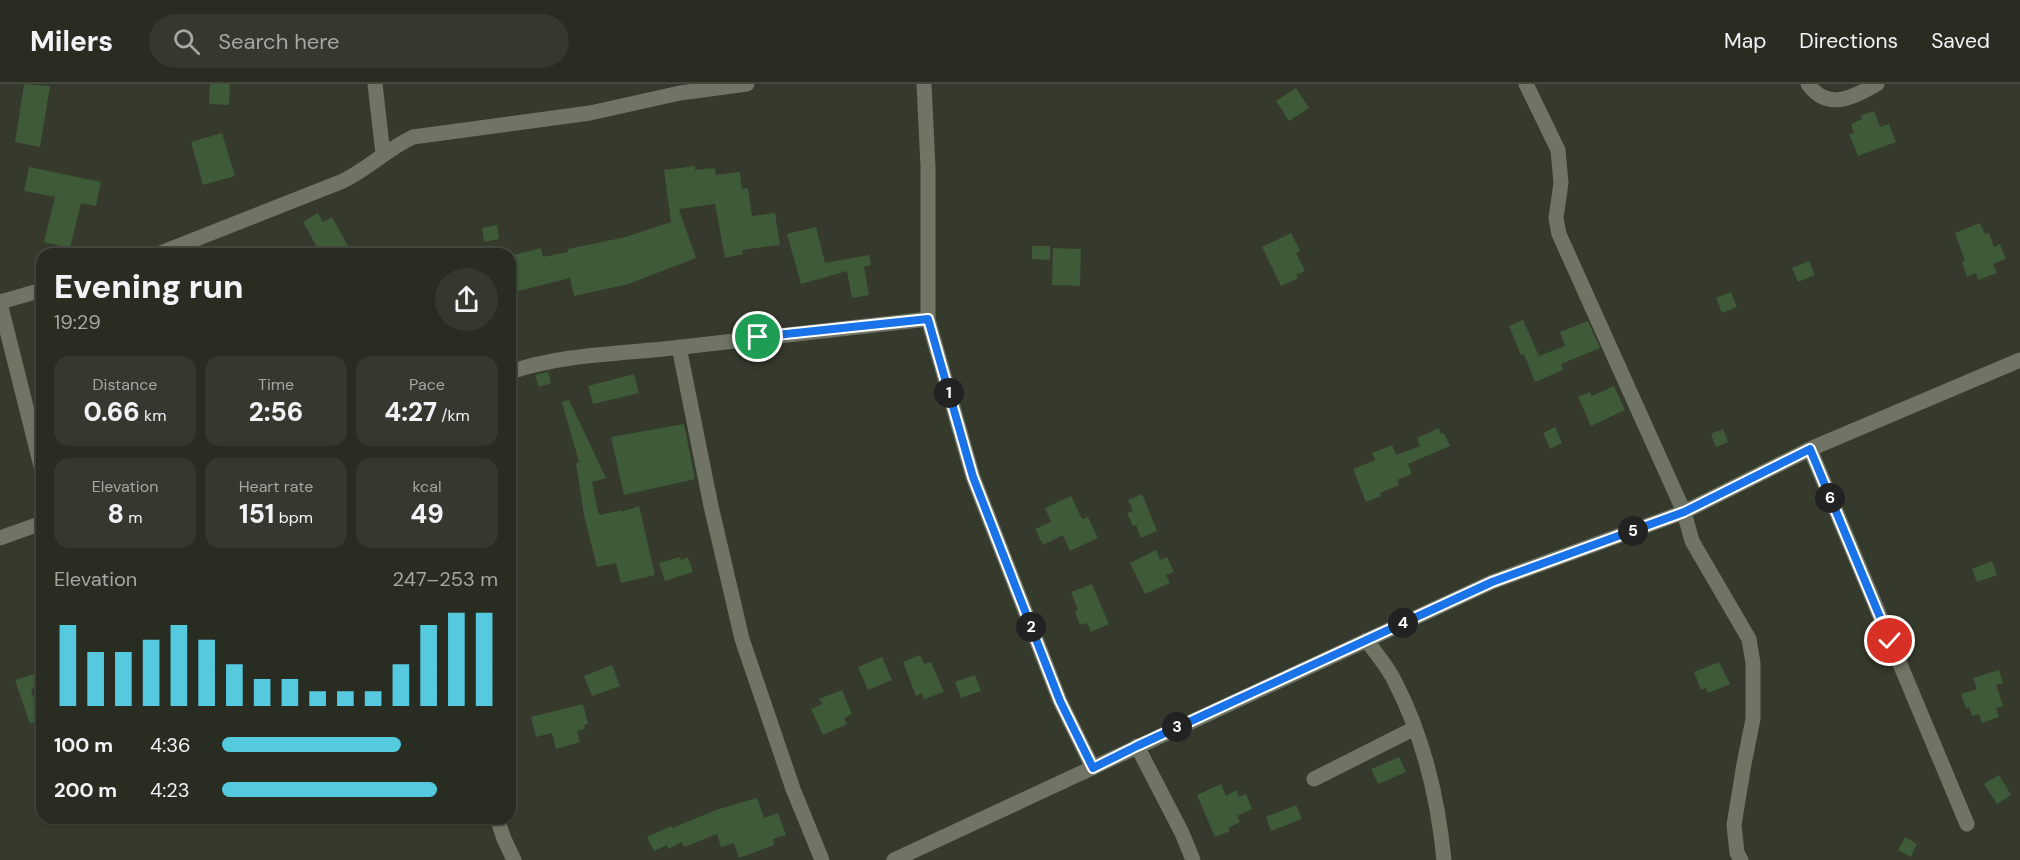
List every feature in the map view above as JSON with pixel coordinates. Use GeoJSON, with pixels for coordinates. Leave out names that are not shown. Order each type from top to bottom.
{"type":"FeatureCollection","features":[{"type":"Feature","properties":{"kind":"street"},"geometry":{"type":"LineString","coordinates":[[375,84],[383,154]]}},
{"type":"Feature","properties":{"kind":"street"},"geometry":{"type":"LineString","coordinates":[[173,248],[343,181],[412,137],[590,113],[681,93],[747,84]]}},
{"type":"Feature","properties":{"kind":"street"},"geometry":{"type":"LineString","coordinates":[[924,84],[928,167],[928,319],[973,477],[1060,701],[1093,768]]}},
{"type":"Feature","properties":{"kind":"street"},"geometry":{"type":"LineString","coordinates":[[1526,84],[1558,150],[1561,183],[1556,218],[1559,234],[1684,512],[1692,541],[1749,639],[1753,663],[1753,719],[1734,825],[1737,853],[1741,860]]}},
{"type":"Feature","properties":{"kind":"street"},"geometry":{"type":"LineString","coordinates":[[1808,84],[1817,95],[1828,100],[1842,100],[1877,84]]}},
{"type":"Feature","properties":{"kind":"street"},"geometry":{"type":"LineString","coordinates":[[36,292],[0,302],[36,446]]}},
{"type":"Feature","properties":{"kind":"street"},"geometry":{"type":"LineString","coordinates":[[516,370],[558,360],[618,351],[679,347],[928,319]]}},
{"type":"Feature","properties":{"kind":"street"},"geometry":{"type":"LineString","coordinates":[[679,347],[711,506],[742,639],[793,789],[822,860]]}},
{"type":"Feature","properties":{"kind":"street"},"geometry":{"type":"LineString","coordinates":[[894,860],[1492,582],[1684,512],[1810,449],[2020,360]]}},
{"type":"Feature","properties":{"kind":"street"},"geometry":{"type":"LineString","coordinates":[[1810,449],[1967,824]]}},
{"type":"Feature","properties":{"kind":"street"},"geometry":{"type":"LineString","coordinates":[[0,538],[36,525]]}},
{"type":"Feature","properties":{"kind":"street"},"geometry":{"type":"LineString","coordinates":[[1366,640],[1395,680],[1416,728],[1434,789],[1444,860]]}},
{"type":"Feature","properties":{"kind":"street"},"geometry":{"type":"LineString","coordinates":[[1314,779],[1416,728]]}},
{"type":"Feature","properties":{"kind":"street"},"geometry":{"type":"LineString","coordinates":[[1137,746],[1182,832],[1193,860]]}},
{"type":"Feature","properties":{"kind":"street"},"geometry":{"type":"LineString","coordinates":[[499,824],[514,860]]}},
{"type":"Feature","properties":{"kind":"building"},"geometry":{"type":"Polygon","coordinates":[[[24,84],[50,86],[40,147],[15,142],[24,84]]]}},
{"type":"Feature","properties":{"kind":"building"},"geometry":{"type":"Polygon","coordinates":[[[210,84],[230,84],[229,105],[209,104],[210,84]]]}},
{"type":"Feature","properties":{"kind":"building"},"geometry":{"type":"Polygon","coordinates":[[[1296,88],[1309,108],[1289,121],[1276,101],[1296,88]]]}},
{"type":"Feature","properties":{"kind":"building"},"geometry":{"type":"Polygon","coordinates":[[[1874,111],[1880,127],[1889,124],[1896,142],[1858,156],[1849,134],[1854,133],[1851,124],[1862,119],[1861,115],[1874,111]]]}},
{"type":"Feature","properties":{"kind":"building"},"geometry":{"type":"Polygon","coordinates":[[[222,133],[235,176],[203,185],[191,142],[222,133]]]}},
{"type":"Feature","properties":{"kind":"building"},"geometry":{"type":"Polygon","coordinates":[[[695,166],[695,170],[715,168],[716,175],[740,172],[742,189],[748,188],[752,216],[775,213],[780,245],[742,250],[743,254],[725,258],[715,204],[679,209],[696,258],[628,284],[574,296],[570,278],[516,292],[516,254],[541,248],[543,257],[568,252],[568,249],[626,237],[671,222],[664,170],[695,166]]]}},
{"type":"Feature","properties":{"kind":"building"},"geometry":{"type":"Polygon","coordinates":[[[29,167],[101,182],[96,206],[81,203],[70,248],[44,242],[55,197],[24,191],[29,167]]]}},
{"type":"Feature","properties":{"kind":"building"},"geometry":{"type":"Polygon","coordinates":[[[318,213],[323,222],[332,217],[349,248],[318,248],[303,222],[318,213]]]}},
{"type":"Feature","properties":{"kind":"building"},"geometry":{"type":"Polygon","coordinates":[[[1980,223],[1985,234],[1989,233],[1994,247],[2000,244],[2006,259],[1993,264],[1997,273],[1978,280],[1976,273],[1967,277],[1962,262],[1965,261],[1955,233],[1980,223]]]}},
{"type":"Feature","properties":{"kind":"building"},"geometry":{"type":"Polygon","coordinates":[[[497,225],[499,239],[484,242],[482,228],[497,225]]]}},
{"type":"Feature","properties":{"kind":"building"},"geometry":{"type":"Polygon","coordinates":[[[816,227],[825,263],[869,255],[871,265],[864,267],[869,295],[852,298],[847,271],[801,284],[787,234],[816,227]]]}},
{"type":"Feature","properties":{"kind":"building"},"geometry":{"type":"Polygon","coordinates":[[[1291,233],[1300,251],[1296,253],[1305,271],[1296,275],[1298,278],[1281,286],[1262,247],[1291,233]]]}},
{"type":"Feature","properties":{"kind":"building"},"geometry":{"type":"Polygon","coordinates":[[[1032,246],[1050,246],[1050,260],[1032,259],[1032,246]]]}},
{"type":"Feature","properties":{"kind":"building"},"geometry":{"type":"Polygon","coordinates":[[[1053,248],[1081,249],[1080,286],[1052,285],[1053,248]]]}},
{"type":"Feature","properties":{"kind":"building"},"geometry":{"type":"Polygon","coordinates":[[[1809,261],[1815,275],[1798,282],[1792,268],[1809,261]]]}},
{"type":"Feature","properties":{"kind":"building"},"geometry":{"type":"Polygon","coordinates":[[[1731,292],[1737,307],[1722,313],[1716,298],[1731,292]]]}},
{"type":"Feature","properties":{"kind":"building"},"geometry":{"type":"Polygon","coordinates":[[[1523,320],[1539,356],[1565,346],[1560,332],[1588,321],[1600,348],[1561,364],[1563,370],[1535,382],[1524,354],[1521,355],[1509,326],[1523,320]]]}},
{"type":"Feature","properties":{"kind":"building"},"geometry":{"type":"Polygon","coordinates":[[[548,372],[551,383],[539,387],[535,375],[548,372]]]}},
{"type":"Feature","properties":{"kind":"building"},"geometry":{"type":"Polygon","coordinates":[[[634,374],[639,393],[593,404],[588,386],[634,374]]]}},
{"type":"Feature","properties":{"kind":"building"},"geometry":{"type":"Polygon","coordinates":[[[1614,386],[1625,410],[1591,426],[1578,397],[1590,392],[1592,396],[1614,386]]]}},
{"type":"Feature","properties":{"kind":"building"},"geometry":{"type":"Polygon","coordinates":[[[569,400],[606,478],[592,482],[598,512],[600,515],[621,510],[621,512],[639,506],[655,575],[621,583],[616,563],[597,567],[584,515],[576,463],[579,462],[562,402],[569,400]]]}},
{"type":"Feature","properties":{"kind":"building"},"geometry":{"type":"Polygon","coordinates":[[[684,424],[695,479],[624,495],[611,437],[684,424]]]}},
{"type":"Feature","properties":{"kind":"building"},"geometry":{"type":"Polygon","coordinates":[[[1555,427],[1562,443],[1550,449],[1543,433],[1555,427]]]}},
{"type":"Feature","properties":{"kind":"building"},"geometry":{"type":"Polygon","coordinates":[[[1439,428],[1450,446],[1408,464],[1412,474],[1397,480],[1399,485],[1380,493],[1381,496],[1366,502],[1353,469],[1375,460],[1372,453],[1392,445],[1396,455],[1420,446],[1417,438],[1439,428]]]}},
{"type":"Feature","properties":{"kind":"building"},"geometry":{"type":"Polygon","coordinates":[[[1723,429],[1728,442],[1716,447],[1711,434],[1723,429]]]}},
{"type":"Feature","properties":{"kind":"building"},"geometry":{"type":"Polygon","coordinates":[[[1142,494],[1157,531],[1141,538],[1136,525],[1133,526],[1127,513],[1133,511],[1128,500],[1142,494]]]}},
{"type":"Feature","properties":{"kind":"building"},"geometry":{"type":"Polygon","coordinates":[[[1071,496],[1082,519],[1088,517],[1098,538],[1070,551],[1063,535],[1043,545],[1035,529],[1051,522],[1045,508],[1071,496]]]}},
{"type":"Feature","properties":{"kind":"building"},"geometry":{"type":"Polygon","coordinates":[[[1156,550],[1160,560],[1167,557],[1174,572],[1166,575],[1170,583],[1145,594],[1130,563],[1156,550]]]}},
{"type":"Feature","properties":{"kind":"building"},"geometry":{"type":"Polygon","coordinates":[[[680,557],[681,560],[688,557],[693,572],[665,581],[659,563],[680,557]]]}},
{"type":"Feature","properties":{"kind":"building"},"geometry":{"type":"Polygon","coordinates":[[[1992,561],[1997,575],[1977,582],[1972,569],[1992,561]]]}},
{"type":"Feature","properties":{"kind":"building"},"geometry":{"type":"Polygon","coordinates":[[[1092,584],[1109,624],[1091,632],[1087,623],[1080,625],[1075,612],[1078,610],[1071,592],[1092,584]]]}},
{"type":"Feature","properties":{"kind":"building"},"geometry":{"type":"Polygon","coordinates":[[[920,655],[924,664],[931,662],[944,692],[924,699],[922,693],[916,696],[903,662],[920,655]]]}},
{"type":"Feature","properties":{"kind":"building"},"geometry":{"type":"Polygon","coordinates":[[[882,657],[892,680],[868,690],[858,667],[882,657]]]}},
{"type":"Feature","properties":{"kind":"building"},"geometry":{"type":"Polygon","coordinates":[[[1719,662],[1730,684],[1708,693],[1706,688],[1701,690],[1694,672],[1719,662]]]}},
{"type":"Feature","properties":{"kind":"building"},"geometry":{"type":"Polygon","coordinates":[[[612,665],[620,686],[592,696],[584,676],[612,665]]]}},
{"type":"Feature","properties":{"kind":"building"},"geometry":{"type":"Polygon","coordinates":[[[1999,670],[2003,683],[1996,685],[2003,706],[1996,708],[1999,717],[1982,723],[1979,714],[1972,716],[1969,707],[1966,708],[1961,694],[1977,689],[1973,678],[1999,670]]]}},
{"type":"Feature","properties":{"kind":"building"},"geometry":{"type":"Polygon","coordinates":[[[36,673],[36,688],[31,689],[36,706],[36,722],[30,724],[15,680],[36,673]]]}},
{"type":"Feature","properties":{"kind":"building"},"geometry":{"type":"Polygon","coordinates":[[[975,675],[981,691],[961,698],[955,682],[975,675]]]}},
{"type":"Feature","properties":{"kind":"building"},"geometry":{"type":"Polygon","coordinates":[[[842,690],[852,714],[844,718],[847,724],[823,735],[811,709],[822,704],[819,699],[842,690]]]}},
{"type":"Feature","properties":{"kind":"building"},"geometry":{"type":"Polygon","coordinates":[[[583,704],[588,724],[584,725],[585,729],[577,731],[580,742],[556,749],[552,733],[536,737],[531,717],[583,704]]]}},
{"type":"Feature","properties":{"kind":"building"},"geometry":{"type":"Polygon","coordinates":[[[1399,757],[1406,772],[1378,784],[1371,769],[1399,757]]]}},
{"type":"Feature","properties":{"kind":"building"},"geometry":{"type":"Polygon","coordinates":[[[1999,775],[2011,795],[1997,804],[1984,784],[1999,775]]]}},
{"type":"Feature","properties":{"kind":"building"},"geometry":{"type":"Polygon","coordinates":[[[1221,784],[1226,796],[1236,790],[1239,797],[1246,794],[1252,809],[1237,816],[1240,822],[1228,828],[1230,831],[1215,837],[1197,795],[1221,784]]]}},
{"type":"Feature","properties":{"kind":"building"},"geometry":{"type":"Polygon","coordinates":[[[757,798],[764,818],[778,813],[786,835],[773,839],[774,845],[739,858],[734,843],[721,847],[717,834],[684,847],[682,842],[668,849],[667,845],[654,851],[647,837],[716,810],[757,798]]]}},
{"type":"Feature","properties":{"kind":"building"},"geometry":{"type":"Polygon","coordinates":[[[1296,805],[1302,819],[1271,831],[1266,817],[1296,805]]]}},
{"type":"Feature","properties":{"kind":"building"},"geometry":{"type":"Polygon","coordinates":[[[1905,837],[1917,844],[1911,857],[1898,850],[1905,837]]]}},
{"type":"Feature","properties":{"kind":"route"},"geometry":{"type":"LineString","coordinates":[[758,337],[928,319],[973,477],[1060,701],[1093,768],[1492,582],[1684,512],[1810,449],[1890,641]]}}]}
